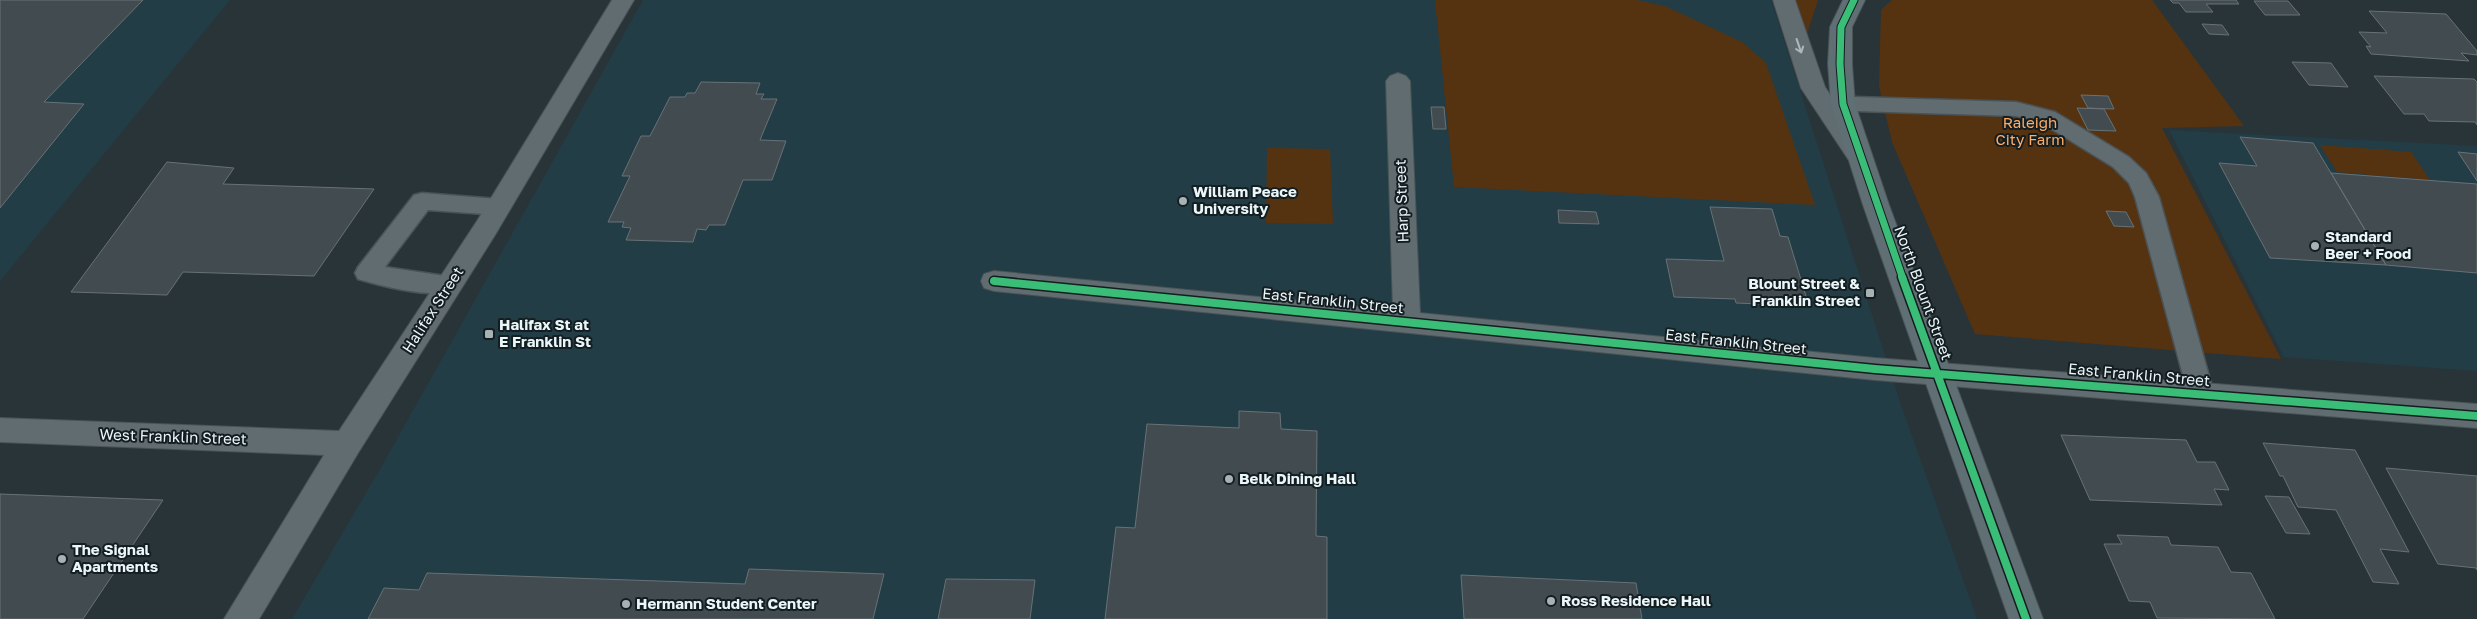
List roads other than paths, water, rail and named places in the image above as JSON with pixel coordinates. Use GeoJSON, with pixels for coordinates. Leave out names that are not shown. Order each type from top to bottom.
{"type":"FeatureCollection","features":[{"type":"Feature","properties":{"kind":"main road","name":"North Blount Street"},"geometry":{"type":"LineString","coordinates":[[1834,104],[1840,64],[1841,27],[1854,0]]}},
{"type":"Feature","properties":{"kind":"main road","name":"North Blount Street"},"geometry":{"type":"LineString","coordinates":[[1858,153],[2026,619]]}},
{"type":"Feature","properties":{"kind":"street","name":"Halifax Street"},"geometry":{"type":"LineString","coordinates":[[241,619],[347,444],[498,207],[623,0]]}},
{"type":"Feature","properties":{"kind":"street","name":"North Blount Street"},"geometry":{"type":"LineString","coordinates":[[1784,0],[1814,88],[1834,104],[1858,153]]}},
{"type":"Feature","properties":{"kind":"street","name":"Harp Street"},"geometry":{"type":"LineString","coordinates":[[1398,81],[1406,322]]}},
{"type":"Feature","properties":{"kind":"street","name":"East Franklin Street"},"geometry":{"type":"LineString","coordinates":[[994,281],[1938,374],[2477,416]]}},
{"type":"Feature","properties":{"kind":"street","name":"West Franklin Street"},"geometry":{"type":"LineString","coordinates":[[0,430],[347,444]]}},
{"type":"Feature","properties":{"kind":"lane"},"geometry":{"type":"LineString","coordinates":[[1834,104],[2016,109],[2047,117],[2121,162],[2138,179],[2147,198],[2201,394]]}},
{"type":"Feature","properties":{"kind":"lane"},"geometry":{"type":"LineString","coordinates":[[450,284],[412,282],[367,273],[422,201],[498,207]]}},
{"type":"Feature","properties":{"kind":"place","name":"William Peace University"},"geometry":{"type":"Point","coordinates":[1183,201]}},
{"type":"Feature","properties":{"kind":"place","name":"Standard Beer + Food"},"geometry":{"type":"Point","coordinates":[2315,246]}},
{"type":"Feature","properties":{"kind":"place","name":"Blount Street & Franklin Street"},"geometry":{"type":"Point","coordinates":[1870,293]}},
{"type":"Feature","properties":{"kind":"place","name":"Halifax St at E Franklin St"},"geometry":{"type":"Point","coordinates":[489,334]}},
{"type":"Feature","properties":{"kind":"place","name":"Belk Dining Hall"},"geometry":{"type":"Point","coordinates":[1229,479]}},
{"type":"Feature","properties":{"kind":"place","name":"The Signal Apartments"},"geometry":{"type":"Point","coordinates":[62,559]}},
{"type":"Feature","properties":{"kind":"place","name":"Ross Residence Hall"},"geometry":{"type":"Point","coordinates":[1551,601]}},
{"type":"Feature","properties":{"kind":"place","name":"Hermann Student Center"},"geometry":{"type":"Point","coordinates":[626,604]}},
{"type":"Feature","properties":{"kind":"park label","name":"Raleigh City Farm"},"geometry":{"type":"Point","coordinates":[2030,132]}}]}
